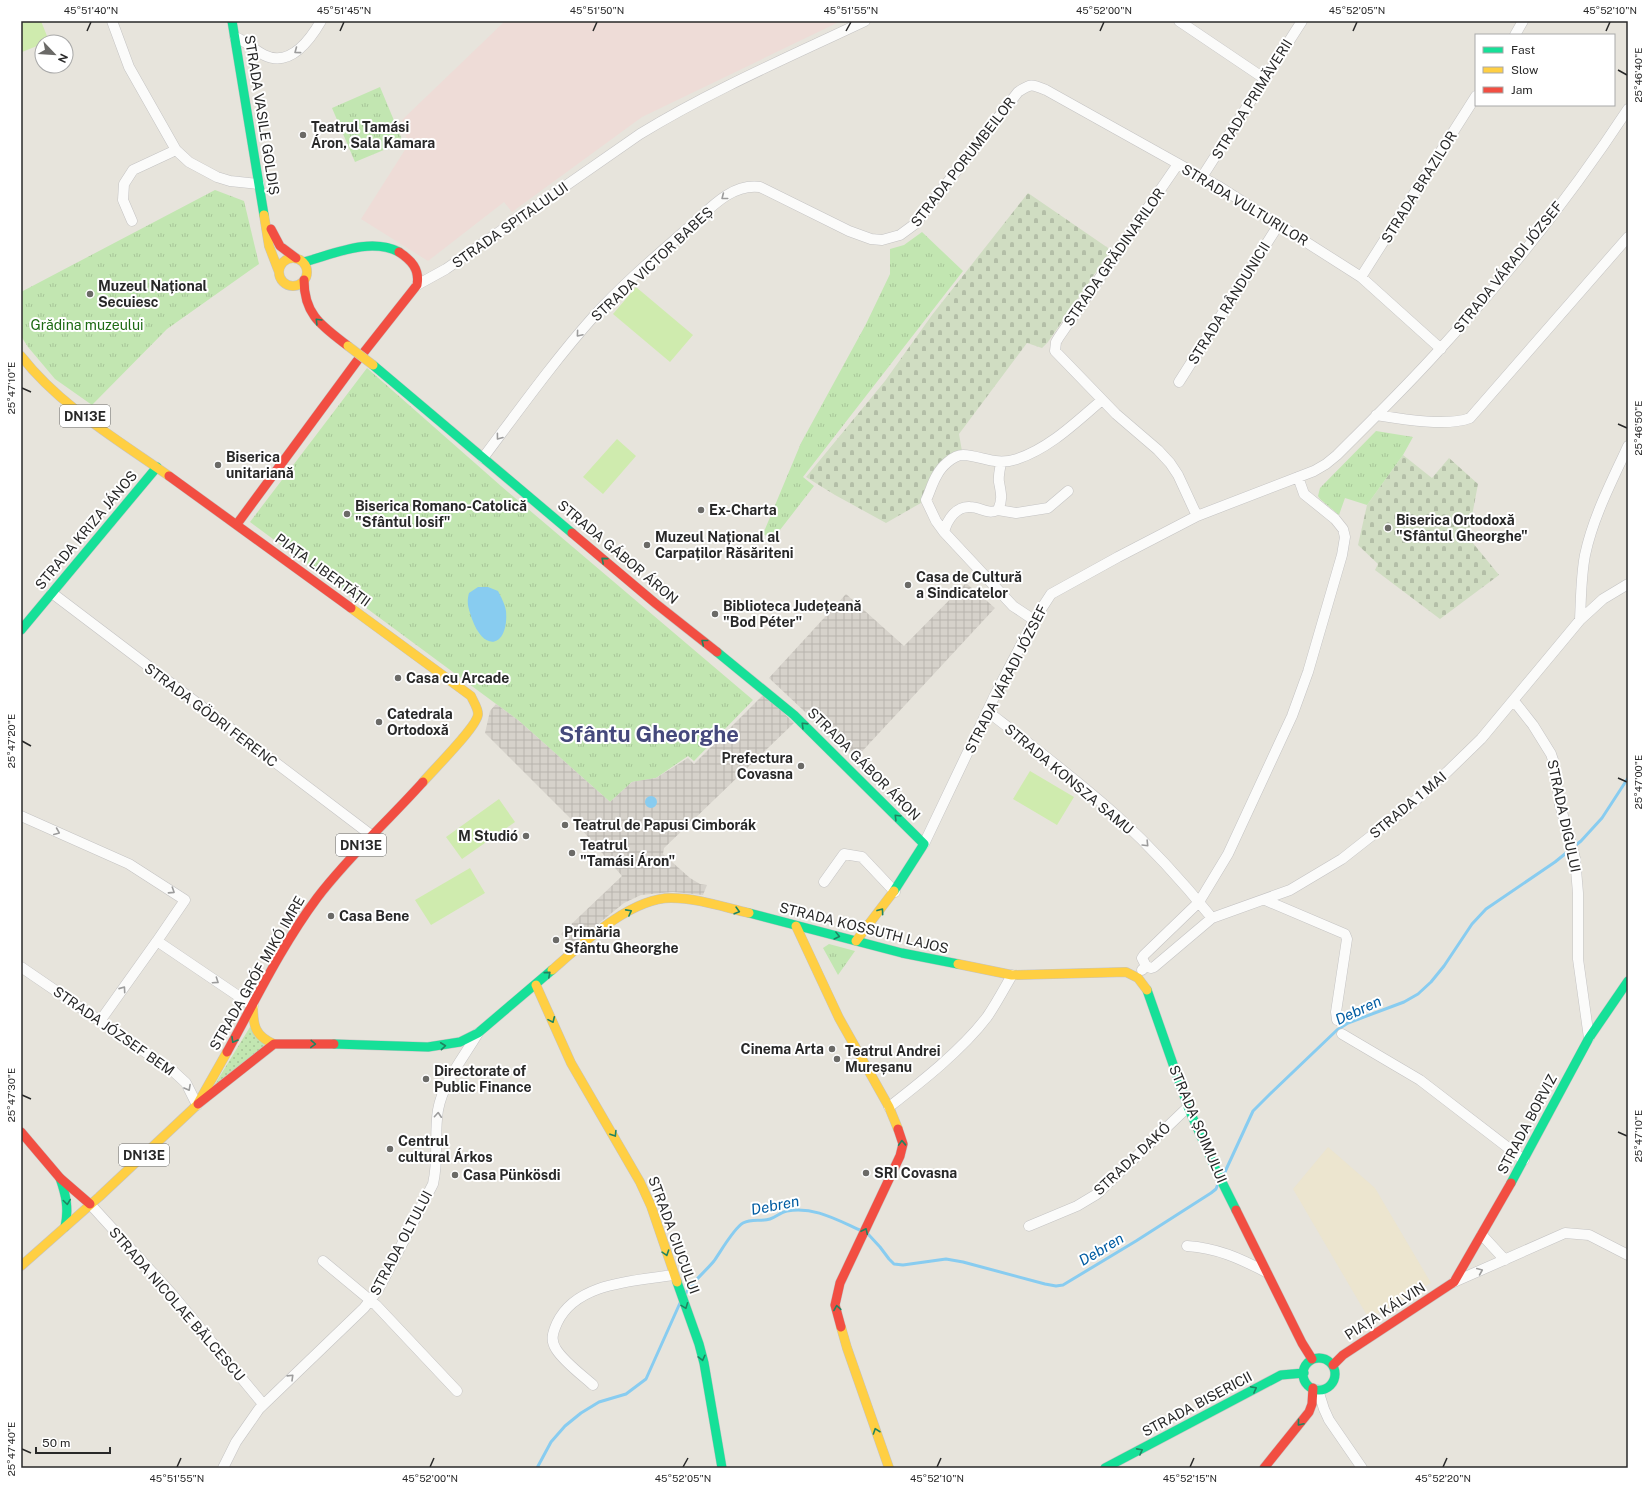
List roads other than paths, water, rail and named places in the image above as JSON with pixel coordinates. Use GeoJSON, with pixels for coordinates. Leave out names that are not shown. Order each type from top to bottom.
{"type":"FeatureCollection","features":[{"type":"Feature","properties":{"kind":"main road","name":"STRADA VASILE GOLDIȘ"},"geometry":{"type":"LineString","coordinates":[[232,21],[265,214],[269,246],[279,272]]}},
{"type":"Feature","properties":{"kind":"main road","name":"STRADA VASILE GOLDIȘ"},"geometry":{"type":"LineString","coordinates":[[265,214],[280,246],[300,260]]}},
{"type":"Feature","properties":{"kind":"main road"},"geometry":{"type":"LineString","coordinates":[[345,251],[318,266],[297,286],[288,285],[281,280],[279,272],[281,264],[288,259],[300,260],[375,244],[392,248],[408,258],[416,266],[419,274],[417,285]]}},
{"type":"Feature","properties":{"kind":"main road"},"geometry":{"type":"LineString","coordinates":[[300,260],[307,271],[305,278]]}},
{"type":"Feature","properties":{"kind":"main road","name":"STRADA GÁBOR ÁRON"},"geometry":{"type":"LineString","coordinates":[[305,278],[305,300],[313,316],[484,458],[651,600],[760,686],[794,715],[834,753],[924,844]]}},
{"type":"Feature","properties":{"kind":"main road","name":"STRADA SPITALULUI"},"geometry":{"type":"LineString","coordinates":[[237,524],[357,361],[417,285]]}},
{"type":"Feature","properties":{"kind":"main road","name":"DN13E"},"geometry":{"type":"LineString","coordinates":[[21,356],[31,369],[62,399],[157,467]]}},
{"type":"Feature","properties":{"kind":"main road","name":"PIAȚA LIBERTĂȚII"},"geometry":{"type":"LineString","coordinates":[[157,467],[471,696]]}},
{"type":"Feature","properties":{"kind":"main road","name":"STRADA KRIZA JÁNOS"},"geometry":{"type":"LineString","coordinates":[[21,630],[157,467]]}},
{"type":"Feature","properties":{"kind":"main road","name":"STRADA GRÓF MIKÓ IMRE"},"geometry":{"type":"LineString","coordinates":[[196,1105],[292,935],[305,916],[343,866],[419,786],[472,727],[478,715],[471,696]]}},
{"type":"Feature","properties":{"kind":"main road","name":"STRADA VÁRADI JÓZSEF"},"geometry":{"type":"LineString","coordinates":[[856,941],[875,920],[924,844]]}},
{"type":"Feature","properties":{"kind":"main road","name":"STRADA KOSSUTH LAJOS"},"geometry":{"type":"LineString","coordinates":[[274,1044],[293,1043],[442,1046],[460,1043],[478,1033],[536,985],[596,932],[631,911],[655,901],[671,898],[708,903],[796,926],[816,939],[856,941],[902,953],[1012,975],[1054,976],[1126,972],[1136,975]]}},
{"type":"Feature","properties":{"kind":"main road"},"geometry":{"type":"LineString","coordinates":[[796,926],[839,1018],[889,1107],[902,1138],[902,1150],[840,1283],[835,1305],[847,1348],[889,1468]]}},
{"type":"Feature","properties":{"kind":"main road"},"geometry":{"type":"LineString","coordinates":[[812,961],[816,939]]}},
{"type":"Feature","properties":{"kind":"main road","name":"STRADA ȘOIMULUI"},"geometry":{"type":"LineString","coordinates":[[1136,975],[1142,980],[1146,988],[1188,1107],[1216,1170],[1302,1343],[1312,1359]]}},
{"type":"Feature","properties":{"kind":"main road","name":"STRADA BORVIZ"},"geometry":{"type":"LineString","coordinates":[[1454,1282],[1524,1160],[1589,1038],[1628,981]]}},
{"type":"Feature","properties":{"kind":"main road","name":"STRADA CIUCULUI"},"geometry":{"type":"LineString","coordinates":[[536,985],[571,1063],[640,1182],[650,1206],[673,1275],[691,1321],[704,1363],[722,1468]]}},
{"type":"Feature","properties":{"kind":"main road"},"geometry":{"type":"LineString","coordinates":[[253,1006],[256,1032],[265,1041],[274,1044]]}},
{"type":"Feature","properties":{"kind":"main road","name":"DN13E"},"geometry":{"type":"LineString","coordinates":[[21,1266],[196,1105],[274,1044]]}},
{"type":"Feature","properties":{"kind":"main road"},"geometry":{"type":"LineString","coordinates":[[21,1132],[60,1178],[90,1204]]}},
{"type":"Feature","properties":{"kind":"main road"},"geometry":{"type":"LineString","coordinates":[[60,1178],[68,1204],[68,1214],[65,1227]]}},
{"type":"Feature","properties":{"kind":"main road","name":"PIAȚA KÁLVIN"},"geometry":{"type":"LineString","coordinates":[[1333,1365],[1343,1355],[1454,1282]]}},
{"type":"Feature","properties":{"kind":"main road"},"geometry":{"type":"LineString","coordinates":[[1321,1358],[1330,1361],[1333,1365],[1335,1374],[1334,1379],[1328,1387],[1315,1389],[1306,1383],[1304,1373],[1306,1365],[1312,1359],[1321,1358]]}},
{"type":"Feature","properties":{"kind":"main road","name":"STRADA BISERICII"},"geometry":{"type":"LineString","coordinates":[[1105,1468],[1281,1375],[1304,1373]]}},
{"type":"Feature","properties":{"kind":"main road"},"geometry":{"type":"LineString","coordinates":[[1264,1468],[1309,1412],[1315,1389]]}},
{"type":"Feature","properties":{"kind":"street"},"geometry":{"type":"LineString","coordinates":[[112,21],[129,67],[176,150],[189,162],[217,177],[230,181],[259,184]]}},
{"type":"Feature","properties":{"kind":"street"},"geometry":{"type":"LineString","coordinates":[[235,37],[245,41],[263,55],[283,58],[290,56],[306,43],[321,21]]}},
{"type":"Feature","properties":{"kind":"street","name":"STRADA SPITALULUI"},"geometry":{"type":"LineString","coordinates":[[417,285],[446,269],[665,118],[745,77],[865,21]]}},
{"type":"Feature","properties":{"kind":"street"},"geometry":{"type":"LineString","coordinates":[[1179,21],[1265,79]]}},
{"type":"Feature","properties":{"kind":"street","name":"STRADA PRIMĂVERII"},"geometry":{"type":"LineString","coordinates":[[1202,177],[1302,21]]}},
{"type":"Feature","properties":{"kind":"street"},"geometry":{"type":"LineString","coordinates":[[1516,34],[1523,21]]}},
{"type":"Feature","properties":{"kind":"street","name":"STRADA VULTURILOR"},"geometry":{"type":"LineString","coordinates":[[1033,85],[1046,90],[1202,177],[1279,224],[1361,277],[1441,349]]}},
{"type":"Feature","properties":{"kind":"street","name":"STRADA PORUMBEILOR"},"geometry":{"type":"LineString","coordinates":[[760,187],[862,237],[882,240],[900,235],[915,224],[1018,92],[1026,86],[1033,85]]}},
{"type":"Feature","properties":{"kind":"street","name":"STRADA BRAZILOR"},"geometry":{"type":"LineString","coordinates":[[1361,277],[1475,98]]}},
{"type":"Feature","properties":{"kind":"street","name":"STRADA VÁRADI JÓZSEF"},"geometry":{"type":"LineString","coordinates":[[924,844],[987,711],[1043,604],[1056,591],[1197,516],[1298,477],[1326,464],[1337,455],[1441,349],[1540,230],[1575,185],[1628,110]]}},
{"type":"Feature","properties":{"kind":"street"},"geometry":{"type":"LineString","coordinates":[[132,221],[123,200],[124,184],[133,170],[176,150]]}},
{"type":"Feature","properties":{"kind":"street","name":"STRADA GRĂDINARILOR"},"geometry":{"type":"LineString","coordinates":[[1102,400],[1055,351],[1056,342],[1178,164]]}},
{"type":"Feature","properties":{"kind":"street","name":"STRADA VICTOR BABEȘ"},"geometry":{"type":"LineString","coordinates":[[484,458],[568,347],[594,316],[621,289],[726,195],[749,185],[760,187]]}},
{"type":"Feature","properties":{"kind":"street","name":"STRADA RÂNDUNICII"},"geometry":{"type":"LineString","coordinates":[[1179,382],[1279,224]]}},
{"type":"Feature","properties":{"kind":"street"},"geometry":{"type":"LineString","coordinates":[[1376,415],[1406,420],[1456,422],[1470,418],[1628,237]]}},
{"type":"Feature","properties":{"kind":"street"},"geometry":{"type":"LineString","coordinates":[[1034,620],[1013,606],[944,532],[936,521],[926,500],[937,474],[948,461],[961,455],[1001,463],[1017,459],[1034,452],[1054,439],[1102,400],[1158,450],[1170,463],[1178,475],[1197,516]]}},
{"type":"Feature","properties":{"kind":"street"},"geometry":{"type":"LineString","coordinates":[[1580,620],[1582,576],[1593,527],[1628,446]]}},
{"type":"Feature","properties":{"kind":"street"},"geometry":{"type":"LineString","coordinates":[[998,510],[1002,490],[999,482],[1001,463]]}},
{"type":"Feature","properties":{"kind":"street"},"geometry":{"type":"LineString","coordinates":[[1136,975],[1146,966],[1142,958],[1144,954],[1198,902],[1228,854],[1256,797],[1292,716],[1308,672],[1342,555],[1345,537],[1343,529],[1335,519],[1304,494],[1298,477]]}},
{"type":"Feature","properties":{"kind":"street"},"geometry":{"type":"LineString","coordinates":[[944,532],[947,522],[953,514],[964,508],[970,507],[992,513],[998,510],[1016,513],[1048,508],[1068,491]]}},
{"type":"Feature","properties":{"kind":"street","name":"STRADA 1 MAI"},"geometry":{"type":"LineString","coordinates":[[1146,966],[1151,968],[1154,967],[1212,918],[1290,890],[1342,859],[1372,836],[1447,772],[1481,739],[1580,620],[1603,599],[1628,584]]}},
{"type":"Feature","properties":{"kind":"street","name":"STRADA GÖDRI FERENC"},"geometry":{"type":"LineString","coordinates":[[52,593],[371,835]]}},
{"type":"Feature","properties":{"kind":"street","name":"STRADA DIGULUI"},"geometry":{"type":"LineString","coordinates":[[1514,701],[1533,725],[1551,754],[1554,763],[1560,805],[1569,839],[1576,858],[1578,892],[1578,959],[1589,1038]]}},
{"type":"Feature","properties":{"kind":"street","name":"STRADA KONSZA SAMU"},"geometry":{"type":"LineString","coordinates":[[987,711],[1081,784],[1118,816],[1165,865],[1212,918]]}},
{"type":"Feature","properties":{"kind":"street"},"geometry":{"type":"LineString","coordinates":[[21,816],[129,864],[185,900],[100,1021]]}},
{"type":"Feature","properties":{"kind":"street"},"geometry":{"type":"LineString","coordinates":[[824,882],[844,854],[862,858],[894,892]]}},
{"type":"Feature","properties":{"kind":"street"},"geometry":{"type":"LineString","coordinates":[[1265,900],[1345,934],[1347,939],[1336,1012],[1338,1020]]}},
{"type":"Feature","properties":{"kind":"street"},"geometry":{"type":"LineString","coordinates":[[157,941],[253,1006]]}},
{"type":"Feature","properties":{"kind":"street","name":"STRADA JÓZSEF BEM"},"geometry":{"type":"LineString","coordinates":[[21,967],[181,1078],[186,1083],[196,1105]]}},
{"type":"Feature","properties":{"kind":"street"},"geometry":{"type":"LineString","coordinates":[[889,1107],[929,1076],[976,1030],[996,1004],[1012,975]]}},
{"type":"Feature","properties":{"kind":"street","name":"STRADA OLTULUI"},"geometry":{"type":"LineString","coordinates":[[222,1468],[247,1425],[263,1404],[370,1300],[385,1277],[432,1184],[436,1168],[438,1112],[440,1102],[448,1083],[478,1033]]}},
{"type":"Feature","properties":{"kind":"street"},"geometry":{"type":"LineString","coordinates":[[1342,1034],[1420,1080],[1524,1160]]}},
{"type":"Feature","properties":{"kind":"street","name":"STRADA DAKÓ"},"geometry":{"type":"LineString","coordinates":[[1029,1226],[1077,1206],[1096,1194],[1116,1177],[1188,1107]]}},
{"type":"Feature","properties":{"kind":"street","name":"STRADA NICOLAE BĂLCESCU"},"geometry":{"type":"LineString","coordinates":[[90,1204],[172,1294],[263,1404]]}},
{"type":"Feature","properties":{"kind":"street"},"geometry":{"type":"LineString","coordinates":[[1454,1282],[1565,1233],[1589,1235],[1628,1255]]}},
{"type":"Feature","properties":{"kind":"street"},"geometry":{"type":"LineString","coordinates":[[1482,1235],[1505,1260]]}},
{"type":"Feature","properties":{"kind":"street"},"geometry":{"type":"LineString","coordinates":[[1187,1246],[1212,1249],[1248,1262],[1266,1272]]}},
{"type":"Feature","properties":{"kind":"street"},"geometry":{"type":"LineString","coordinates":[[323,1261],[370,1300],[457,1391]]}},
{"type":"Feature","properties":{"kind":"street"},"geometry":{"type":"LineString","coordinates":[[593,1385],[555,1349],[552,1341],[559,1318],[569,1306],[586,1294],[606,1285],[673,1275]]}},
{"type":"Feature","properties":{"kind":"street"},"geometry":{"type":"LineString","coordinates":[[1315,1389],[1329,1420],[1362,1468]]}},
{"type":"Feature","properties":{"kind":"water"},"geometry":{"type":"Polygon","coordinates":[[[478,587],[488,587],[498,591],[505,606],[506,623],[504,632],[500,638],[495,641],[489,641],[483,638],[472,619],[468,597],[469,593],[478,587]]]}},
{"type":"Feature","properties":{"kind":"water"},"geometry":{"type":"Polygon","coordinates":[[[649,796],[653,796],[657,802],[653,808],[649,808],[645,804],[645,800],[649,796]]]}},
{"type":"Feature","properties":{"kind":"waterway","name":"Debren"},"geometry":{"type":"LineString","coordinates":[[1224,1174],[1253,1111],[1269,1095],[1337,1030],[1348,1023],[1404,1002],[1418,994],[1431,982],[1444,966],[1472,924],[1486,909],[1555,862],[1581,841],[1602,818],[1628,778]]}},
{"type":"Feature","properties":{"kind":"waterway","name":"Debren"},"geometry":{"type":"LineString","coordinates":[[868,1234],[894,1264],[903,1265],[946,1259],[1056,1286],[1063,1285],[1136,1241],[1211,1193],[1216,1189],[1218,1184]]}},
{"type":"Feature","properties":{"kind":"waterway","name":"Debren"},"geometry":{"type":"LineString","coordinates":[[686,1293],[692,1284],[714,1261],[728,1240],[743,1223],[770,1219],[787,1211],[807,1210],[825,1215],[862,1231]]}},
{"type":"Feature","properties":{"kind":"waterway","name":"Debren"},"geometry":{"type":"LineString","coordinates":[[537,1468],[551,1442],[565,1426],[581,1413],[599,1402],[626,1394],[646,1379],[680,1303]]}},
{"type":"Feature","properties":{"kind":"place","name":"Teatrul Tamási Áron, Sala Kamara"},"geometry":{"type":"Point","coordinates":[303,135]}},
{"type":"Feature","properties":{"kind":"place","name":"Muzeul Național Secuiesc"},"geometry":{"type":"Point","coordinates":[90,294]}},
{"type":"Feature","properties":{"kind":"place","name":"Biserica unitariană"},"geometry":{"type":"Point","coordinates":[218,465]}},
{"type":"Feature","properties":{"kind":"place","name":"Ex-Charta"},"geometry":{"type":"Point","coordinates":[701,510]}},
{"type":"Feature","properties":{"kind":"place","name":"Biserica Romano-Catolică \"Sfântul Iosif\""},"geometry":{"type":"Point","coordinates":[347,514]}},
{"type":"Feature","properties":{"kind":"place","name":"Biserica Ortodoxă \"Sfântul Gheorghe\""},"geometry":{"type":"Point","coordinates":[1388,528]}},
{"type":"Feature","properties":{"kind":"place","name":"Muzeul Național al Carpaților Răsăriteni"},"geometry":{"type":"Point","coordinates":[647,545]}},
{"type":"Feature","properties":{"kind":"place","name":"Casa de Cultură a Sindicatelor"},"geometry":{"type":"Point","coordinates":[908,585]}},
{"type":"Feature","properties":{"kind":"place","name":"Biblioteca Județeană \"Bod Péter\""},"geometry":{"type":"Point","coordinates":[715,614]}},
{"type":"Feature","properties":{"kind":"place","name":"Casa cu Arcade"},"geometry":{"type":"Point","coordinates":[398,678]}},
{"type":"Feature","properties":{"kind":"place","name":"Catedrala Ortodoxă"},"geometry":{"type":"Point","coordinates":[379,722]}},
{"type":"Feature","properties":{"kind":"place","name":"Prefectura Covasna"},"geometry":{"type":"Point","coordinates":[801,766]}},
{"type":"Feature","properties":{"kind":"place","name":"Teatrul de Papusi Cimborák"},"geometry":{"type":"Point","coordinates":[565,825]}},
{"type":"Feature","properties":{"kind":"place","name":"M Studió"},"geometry":{"type":"Point","coordinates":[526,836]}},
{"type":"Feature","properties":{"kind":"place","name":"Teatrul \"Tamási Áron\""},"geometry":{"type":"Point","coordinates":[572,853]}},
{"type":"Feature","properties":{"kind":"place","name":"Casa Bene"},"geometry":{"type":"Point","coordinates":[331,916]}},
{"type":"Feature","properties":{"kind":"place","name":"Primăria Sfântu Gheorghe"},"geometry":{"type":"Point","coordinates":[556,940]}},
{"type":"Feature","properties":{"kind":"place","name":"Cinema Arta"},"geometry":{"type":"Point","coordinates":[832,1049]}},
{"type":"Feature","properties":{"kind":"place","name":"Teatrul Andrei Mureșanu"},"geometry":{"type":"Point","coordinates":[837,1059]}},
{"type":"Feature","properties":{"kind":"place","name":"Directorate of Public Finance"},"geometry":{"type":"Point","coordinates":[426,1079]}},
{"type":"Feature","properties":{"kind":"place","name":"Centrul cultural Árkos"},"geometry":{"type":"Point","coordinates":[390,1149]}},
{"type":"Feature","properties":{"kind":"place","name":"SRI Covasna"},"geometry":{"type":"Point","coordinates":[866,1173]}},
{"type":"Feature","properties":{"kind":"place","name":"Casa Pünkösdi"},"geometry":{"type":"Point","coordinates":[455,1175]}},
{"type":"Feature","properties":{"kind":"district","name":"Sfântu Gheorghe"},"geometry":{"type":"Point","coordinates":[649,734]}},
{"type":"Feature","properties":{"kind":"park label","name":"Grădina muzeului"},"geometry":{"type":"Point","coordinates":[87,325]}}]}
